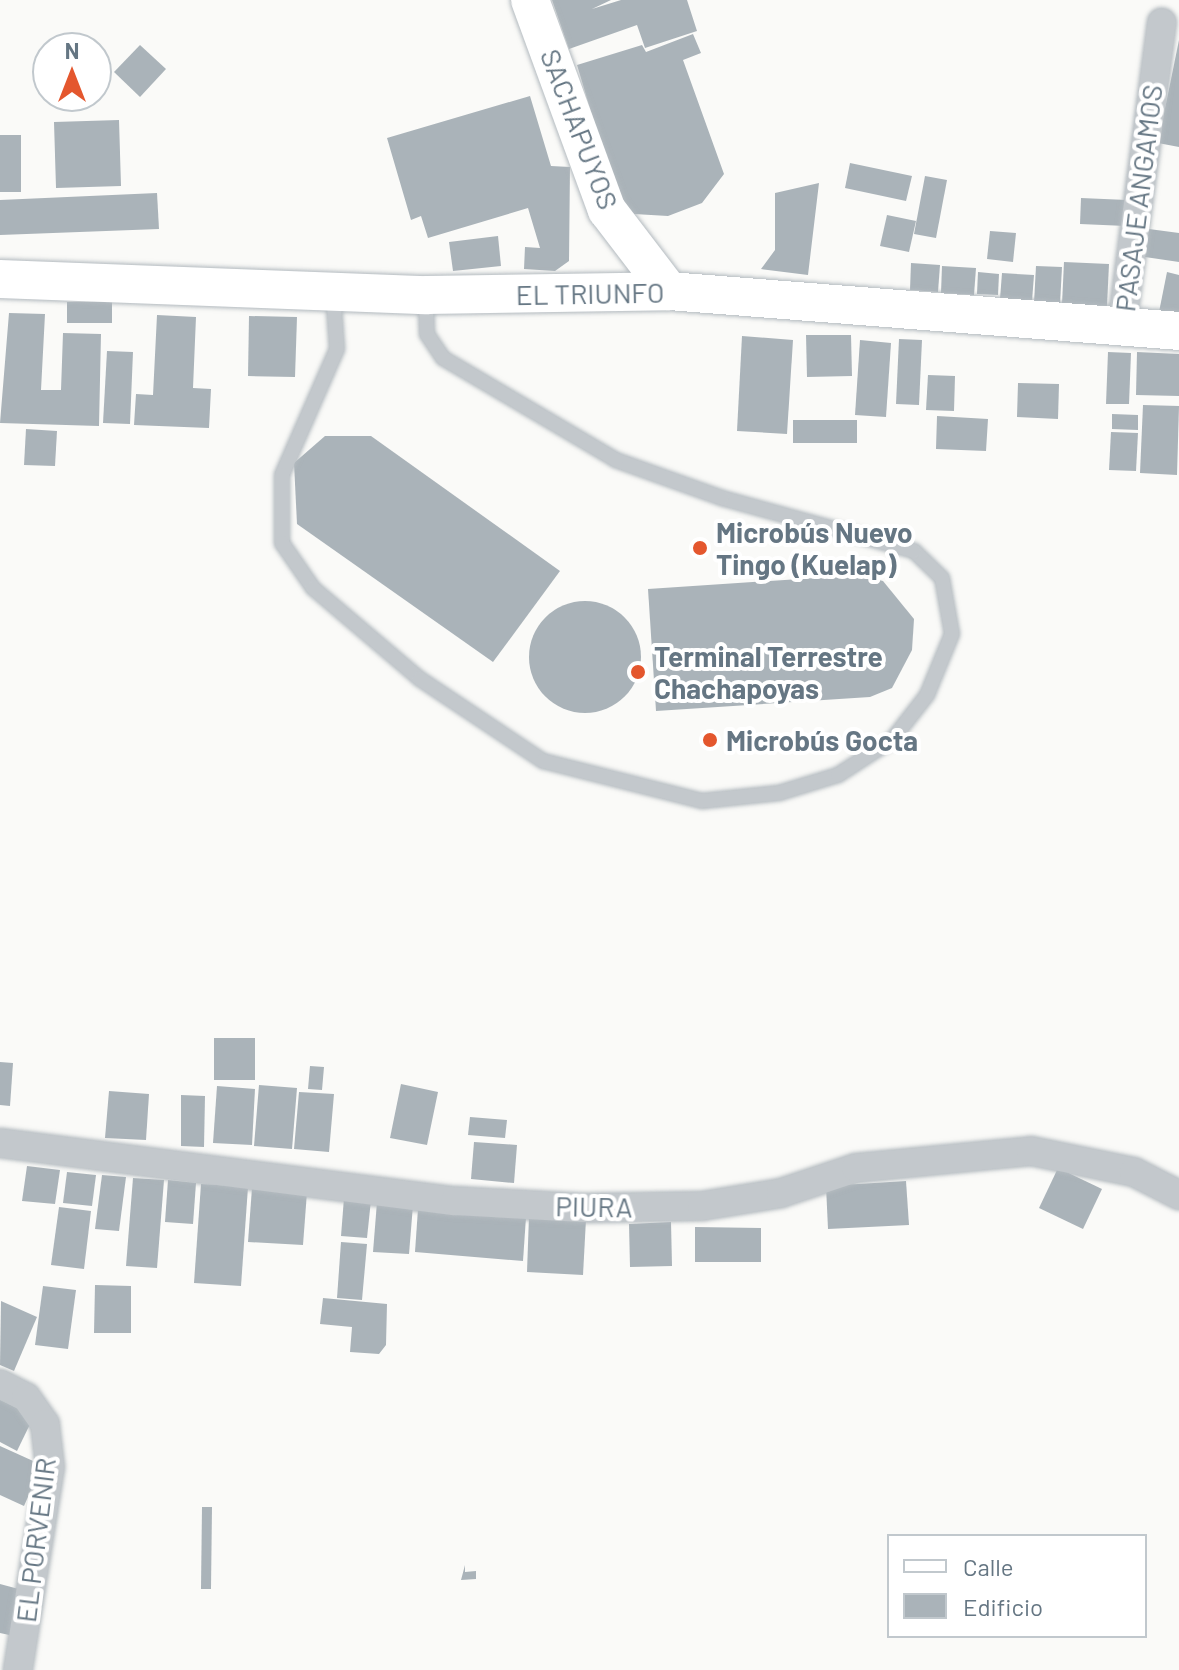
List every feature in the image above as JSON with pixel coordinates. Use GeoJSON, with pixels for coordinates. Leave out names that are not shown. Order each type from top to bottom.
{"type":"FeatureCollection","features":[{"type":"Feature","properties":{"kind":"main road","name":"SACHAPUYOS"},"geometry":{"type":"LineString","coordinates":[[530,0],[607,210],[669,291]]}},
{"type":"Feature","properties":{"kind":"main road","name":"EL TRIUNFO"},"geometry":{"type":"LineString","coordinates":[[0,279],[426,295],[669,291],[892,314],[1122,325],[1179,331]]}},
{"type":"Feature","properties":{"kind":"street","name":"PASAJE ANGAMOS"},"geometry":{"type":"LineString","coordinates":[[1122,325],[1162,23]]}},
{"type":"Feature","properties":{"kind":"street","name":"PIURA"},"geometry":{"type":"LineString","coordinates":[[0,1143],[455,1201],[583,1208],[702,1206],[781,1193],[856,1168],[1031,1151],[1134,1172],[1179,1195]]}},
{"type":"Feature","properties":{"kind":"street","name":"EL PORVENIR"},"geometry":{"type":"LineString","coordinates":[[0,1384],[26,1397],[45,1424],[50,1467],[18,1670]]}},
{"type":"Feature","properties":{"kind":"lane"},"geometry":{"type":"LineString","coordinates":[[333,292],[337,349],[282,475],[282,543],[313,588],[420,679],[543,761],[702,801],[779,793],[838,775],[892,740],[927,695],[952,634],[942,578],[914,551],[722,498],[616,460],[443,358],[427,334],[426,295]]}},
{"type":"Feature","properties":{"kind":"building"},"geometry":{"type":"Polygon","coordinates":[[[552,0],[611,0],[592,9],[621,0],[687,0],[697,31],[645,48],[637,25],[569,49],[552,0]]]}},
{"type":"Feature","properties":{"kind":"building"},"geometry":{"type":"Polygon","coordinates":[[[693,34],[701,53],[683,60],[724,174],[702,203],[668,216],[634,214],[618,202],[577,65],[642,45],[646,52],[693,34]]]}},
{"type":"Feature","properties":{"kind":"building"},"geometry":{"type":"Polygon","coordinates":[[[1179,40],[1179,147],[1158,143],[1179,40]]]}},
{"type":"Feature","properties":{"kind":"building"},"geometry":{"type":"Polygon","coordinates":[[[140,45],[166,69],[140,97],[114,72],[140,45]]]}},
{"type":"Feature","properties":{"kind":"building"},"geometry":{"type":"Polygon","coordinates":[[[530,96],[551,166],[570,167],[569,261],[555,271],[524,269],[525,247],[540,248],[528,208],[428,238],[421,216],[411,220],[387,138],[530,96]]]}},
{"type":"Feature","properties":{"kind":"building"},"geometry":{"type":"Polygon","coordinates":[[[119,120],[121,186],[56,188],[54,122],[119,120]]]}},
{"type":"Feature","properties":{"kind":"building"},"geometry":{"type":"Polygon","coordinates":[[[0,135],[21,135],[21,192],[0,192],[0,135]]]}},
{"type":"Feature","properties":{"kind":"building"},"geometry":{"type":"Polygon","coordinates":[[[850,163],[912,176],[906,201],[845,188],[850,163]]]}},
{"type":"Feature","properties":{"kind":"building"},"geometry":{"type":"Polygon","coordinates":[[[925,176],[947,180],[936,238],[914,234],[925,176]]]}},
{"type":"Feature","properties":{"kind":"building"},"geometry":{"type":"Polygon","coordinates":[[[819,183],[808,275],[761,269],[775,250],[775,193],[819,183]]]}},
{"type":"Feature","properties":{"kind":"building"},"geometry":{"type":"Polygon","coordinates":[[[157,193],[159,229],[0,235],[0,200],[157,193]]]}},
{"type":"Feature","properties":{"kind":"building"},"geometry":{"type":"Polygon","coordinates":[[[1081,198],[1127,200],[1126,226],[1080,224],[1081,198]]]}},
{"type":"Feature","properties":{"kind":"building"},"geometry":{"type":"Polygon","coordinates":[[[887,215],[916,221],[909,252],[880,246],[887,215]]]}},
{"type":"Feature","properties":{"kind":"building"},"geometry":{"type":"Polygon","coordinates":[[[1149,229],[1179,233],[1179,262],[1145,257],[1149,229]]]}},
{"type":"Feature","properties":{"kind":"building"},"geometry":{"type":"Polygon","coordinates":[[[990,231],[1016,233],[1013,262],[987,259],[990,231]]]}},
{"type":"Feature","properties":{"kind":"building"},"geometry":{"type":"Polygon","coordinates":[[[498,236],[501,266],[453,271],[449,242],[498,236]]]}},
{"type":"Feature","properties":{"kind":"building"},"geometry":{"type":"Polygon","coordinates":[[[1064,262],[1109,264],[1107,306],[1062,304],[1064,262]]]}},
{"type":"Feature","properties":{"kind":"building"},"geometry":{"type":"Polygon","coordinates":[[[911,263],[940,265],[938,292],[910,290],[911,263]]]}},
{"type":"Feature","properties":{"kind":"building"},"geometry":{"type":"Polygon","coordinates":[[[942,266],[976,268],[974,295],[941,293],[942,266]]]}},
{"type":"Feature","properties":{"kind":"building"},"geometry":{"type":"Polygon","coordinates":[[[1036,266],[1062,267],[1060,304],[1034,303],[1036,266]]]}},
{"type":"Feature","properties":{"kind":"building"},"geometry":{"type":"Polygon","coordinates":[[[978,272],[999,274],[998,295],[977,294],[978,272]]]}},
{"type":"Feature","properties":{"kind":"building"},"geometry":{"type":"Polygon","coordinates":[[[1167,272],[1179,275],[1179,316],[1159,312],[1167,272]]]}},
{"type":"Feature","properties":{"kind":"building"},"geometry":{"type":"Polygon","coordinates":[[[1002,273],[1034,275],[1032,301],[1000,299],[1002,273]]]}},
{"type":"Feature","properties":{"kind":"building"},"geometry":{"type":"Polygon","coordinates":[[[67,302],[112,302],[112,323],[67,323],[67,302]]]}},
{"type":"Feature","properties":{"kind":"building"},"geometry":{"type":"Polygon","coordinates":[[[9,313],[45,314],[41,390],[61,390],[63,333],[101,334],[99,426],[0,423],[9,313]]]}},
{"type":"Feature","properties":{"kind":"building"},"geometry":{"type":"Polygon","coordinates":[[[157,315],[196,317],[193,388],[211,389],[209,428],[134,425],[136,394],[153,395],[157,315]]]}},
{"type":"Feature","properties":{"kind":"building"},"geometry":{"type":"Polygon","coordinates":[[[249,316],[297,317],[295,377],[248,376],[249,316]]]}},
{"type":"Feature","properties":{"kind":"building"},"geometry":{"type":"Polygon","coordinates":[[[806,335],[851,335],[852,376],[807,377],[806,335]]]}},
{"type":"Feature","properties":{"kind":"building"},"geometry":{"type":"Polygon","coordinates":[[[742,336],[793,340],[787,434],[737,431],[742,336]]]}},
{"type":"Feature","properties":{"kind":"building"},"geometry":{"type":"Polygon","coordinates":[[[899,339],[922,340],[919,405],[896,404],[899,339]]]}},
{"type":"Feature","properties":{"kind":"building"},"geometry":{"type":"Polygon","coordinates":[[[860,340],[891,343],[886,417],[855,415],[860,340]]]}},
{"type":"Feature","properties":{"kind":"building"},"geometry":{"type":"Polygon","coordinates":[[[107,351],[133,352],[130,424],[103,423],[107,351]]]}},
{"type":"Feature","properties":{"kind":"building"},"geometry":{"type":"Polygon","coordinates":[[[1108,352],[1131,353],[1129,404],[1106,404],[1108,352]]]}},
{"type":"Feature","properties":{"kind":"building"},"geometry":{"type":"Polygon","coordinates":[[[1137,352],[1179,354],[1179,396],[1136,395],[1137,352]]]}},
{"type":"Feature","properties":{"kind":"building"},"geometry":{"type":"Polygon","coordinates":[[[928,375],[955,376],[954,411],[926,410],[928,375]]]}},
{"type":"Feature","properties":{"kind":"building"},"geometry":{"type":"Polygon","coordinates":[[[1018,383],[1059,384],[1058,419],[1017,417],[1018,383]]]}},
{"type":"Feature","properties":{"kind":"building"},"geometry":{"type":"Polygon","coordinates":[[[1143,405],[1179,406],[1177,475],[1140,473],[1143,405]]]}},
{"type":"Feature","properties":{"kind":"building"},"geometry":{"type":"Polygon","coordinates":[[[1112,414],[1138,415],[1138,430],[1112,429],[1112,414]]]}},
{"type":"Feature","properties":{"kind":"building"},"geometry":{"type":"Polygon","coordinates":[[[937,416],[988,419],[986,451],[936,449],[937,416]]]}},
{"type":"Feature","properties":{"kind":"building"},"geometry":{"type":"Polygon","coordinates":[[[793,420],[857,420],[857,443],[793,443],[793,420]]]}},
{"type":"Feature","properties":{"kind":"building"},"geometry":{"type":"Polygon","coordinates":[[[26,429],[57,431],[55,466],[24,465],[26,429]]]}},
{"type":"Feature","properties":{"kind":"building"},"geometry":{"type":"Polygon","coordinates":[[[1111,432],[1138,433],[1136,471],[1109,470],[1111,432]]]}},
{"type":"Feature","properties":{"kind":"building"},"geometry":{"type":"Polygon","coordinates":[[[325,436],[371,436],[560,571],[493,662],[297,524],[294,463],[325,436]]]}},
{"type":"Feature","properties":{"kind":"building"},"geometry":{"type":"Polygon","coordinates":[[[860,575],[883,581],[914,619],[912,650],[892,688],[870,697],[656,711],[648,589],[860,575]]]}},
{"type":"Feature","properties":{"kind":"building"},"geometry":{"type":"Polygon","coordinates":[[[585,601],[606,606],[624,618],[636,636],[641,657],[636,678],[624,696],[606,708],[585,713],[564,708],[546,696],[534,678],[529,657],[534,636],[546,618],[564,606],[585,601]]]}},
{"type":"Feature","properties":{"kind":"building"},"geometry":{"type":"Polygon","coordinates":[[[214,1038],[255,1038],[255,1080],[214,1080],[214,1038]]]}},
{"type":"Feature","properties":{"kind":"building"},"geometry":{"type":"Polygon","coordinates":[[[0,1062],[13,1063],[10,1106],[0,1105],[0,1062]]]}},
{"type":"Feature","properties":{"kind":"building"},"geometry":{"type":"Polygon","coordinates":[[[310,1066],[324,1067],[322,1090],[308,1089],[310,1066]]]}},
{"type":"Feature","properties":{"kind":"building"},"geometry":{"type":"Polygon","coordinates":[[[401,1084],[438,1092],[427,1145],[390,1138],[401,1084]]]}},
{"type":"Feature","properties":{"kind":"building"},"geometry":{"type":"Polygon","coordinates":[[[259,1085],[297,1088],[292,1149],[254,1146],[259,1085]]]}},
{"type":"Feature","properties":{"kind":"building"},"geometry":{"type":"Polygon","coordinates":[[[217,1086],[255,1089],[252,1145],[213,1143],[217,1086]]]}},
{"type":"Feature","properties":{"kind":"building"},"geometry":{"type":"Polygon","coordinates":[[[109,1091],[149,1094],[146,1140],[105,1138],[109,1091]]]}},
{"type":"Feature","properties":{"kind":"building"},"geometry":{"type":"Polygon","coordinates":[[[299,1092],[334,1094],[329,1152],[294,1149],[299,1092]]]}},
{"type":"Feature","properties":{"kind":"building"},"geometry":{"type":"Polygon","coordinates":[[[181,1095],[205,1096],[204,1147],[181,1146],[181,1095]]]}},
{"type":"Feature","properties":{"kind":"building"},"geometry":{"type":"Polygon","coordinates":[[[470,1117],[507,1120],[505,1138],[468,1135],[470,1117]]]}},
{"type":"Feature","properties":{"kind":"building"},"geometry":{"type":"Polygon","coordinates":[[[474,1142],[517,1145],[514,1183],[471,1179],[474,1142]]]}},
{"type":"Feature","properties":{"kind":"building"},"geometry":{"type":"Polygon","coordinates":[[[27,1166],[60,1170],[55,1204],[22,1201],[27,1166]]]}},
{"type":"Feature","properties":{"kind":"building"},"geometry":{"type":"Polygon","coordinates":[[[1058,1168],[1102,1189],[1083,1229],[1039,1208],[1058,1168]]]}},
{"type":"Feature","properties":{"kind":"building"},"geometry":{"type":"Polygon","coordinates":[[[67,1172],[96,1175],[92,1206],[63,1203],[67,1172]]]}},
{"type":"Feature","properties":{"kind":"building"},"geometry":{"type":"Polygon","coordinates":[[[102,1175],[126,1177],[119,1231],[95,1229],[102,1175]]]}},
{"type":"Feature","properties":{"kind":"building"},"geometry":{"type":"Polygon","coordinates":[[[133,1178],[164,1180],[157,1268],[126,1266],[133,1178]]]}},
{"type":"Feature","properties":{"kind":"building"},"geometry":{"type":"Polygon","coordinates":[[[168,1180],[196,1183],[193,1224],[165,1222],[168,1180]]]}},
{"type":"Feature","properties":{"kind":"building"},"geometry":{"type":"Polygon","coordinates":[[[906,1181],[909,1225],[828,1229],[826,1186],[906,1181]]]}},
{"type":"Feature","properties":{"kind":"building"},"geometry":{"type":"Polygon","coordinates":[[[201,1184],[248,1187],[241,1286],[194,1283],[201,1184]]]}},
{"type":"Feature","properties":{"kind":"building"},"geometry":{"type":"Polygon","coordinates":[[[252,1188],[307,1192],[303,1245],[248,1242],[252,1188]]]}},
{"type":"Feature","properties":{"kind":"building"},"geometry":{"type":"Polygon","coordinates":[[[344,1198],[371,1200],[367,1238],[341,1236],[344,1198]]]}},
{"type":"Feature","properties":{"kind":"building"},"geometry":{"type":"Polygon","coordinates":[[[377,1202],[413,1205],[409,1254],[373,1252],[377,1202]]]}},
{"type":"Feature","properties":{"kind":"building"},"geometry":{"type":"Polygon","coordinates":[[[59,1207],[91,1211],[84,1269],[51,1265],[59,1207]]]}},
{"type":"Feature","properties":{"kind":"building"},"geometry":{"type":"Polygon","coordinates":[[[418,1209],[526,1217],[523,1261],[415,1252],[418,1209]]]}},
{"type":"Feature","properties":{"kind":"building"},"geometry":{"type":"Polygon","coordinates":[[[529,1216],[586,1219],[583,1275],[527,1272],[529,1216]]]}},
{"type":"Feature","properties":{"kind":"building"},"geometry":{"type":"Polygon","coordinates":[[[671,1222],[672,1266],[630,1267],[629,1224],[671,1222]]]}},
{"type":"Feature","properties":{"kind":"building"},"geometry":{"type":"Polygon","coordinates":[[[695,1227],[761,1228],[761,1262],[695,1262],[695,1227]]]}},
{"type":"Feature","properties":{"kind":"building"},"geometry":{"type":"Polygon","coordinates":[[[341,1242],[367,1244],[362,1300],[337,1298],[341,1242]]]}},
{"type":"Feature","properties":{"kind":"building"},"geometry":{"type":"Polygon","coordinates":[[[95,1285],[131,1286],[131,1333],[94,1333],[95,1285]]]}},
{"type":"Feature","properties":{"kind":"building"},"geometry":{"type":"Polygon","coordinates":[[[43,1286],[76,1290],[68,1349],[35,1345],[43,1286]]]}},
{"type":"Feature","properties":{"kind":"building"},"geometry":{"type":"Polygon","coordinates":[[[323,1298],[387,1304],[386,1345],[379,1354],[350,1352],[352,1327],[320,1324],[323,1298]]]}},
{"type":"Feature","properties":{"kind":"building"},"geometry":{"type":"Polygon","coordinates":[[[1,1301],[37,1317],[14,1371],[0,1365],[1,1301]]]}},
{"type":"Feature","properties":{"kind":"building"},"geometry":{"type":"Polygon","coordinates":[[[0,1400],[34,1416],[17,1451],[0,1442],[0,1400]]]}},
{"type":"Feature","properties":{"kind":"building"},"geometry":{"type":"Polygon","coordinates":[[[0,1446],[42,1465],[24,1506],[0,1495],[0,1446]]]}},
{"type":"Feature","properties":{"kind":"building"},"geometry":{"type":"Polygon","coordinates":[[[202,1507],[212,1507],[211,1589],[201,1589],[202,1507]]]}},
{"type":"Feature","properties":{"kind":"building"},"geometry":{"type":"Polygon","coordinates":[[[465,1565],[465,1572],[476,1571],[476,1579],[461,1580],[465,1565]]]}},
{"type":"Feature","properties":{"kind":"building"},"geometry":{"type":"Polygon","coordinates":[[[0,1584],[26,1591],[14,1636],[0,1633],[0,1584]]]}},
{"type":"Feature","properties":{"kind":"place","name":"Microbús Nuevo Tingo (Kuelap)"},"geometry":{"type":"Point","coordinates":[700,548]}},
{"type":"Feature","properties":{"kind":"place","name":"Terminal Terrestre Chachapoyas"},"geometry":{"type":"Point","coordinates":[638,672]}},
{"type":"Feature","properties":{"kind":"place","name":"Microbús Gocta"},"geometry":{"type":"Point","coordinates":[710,740]}}]}
